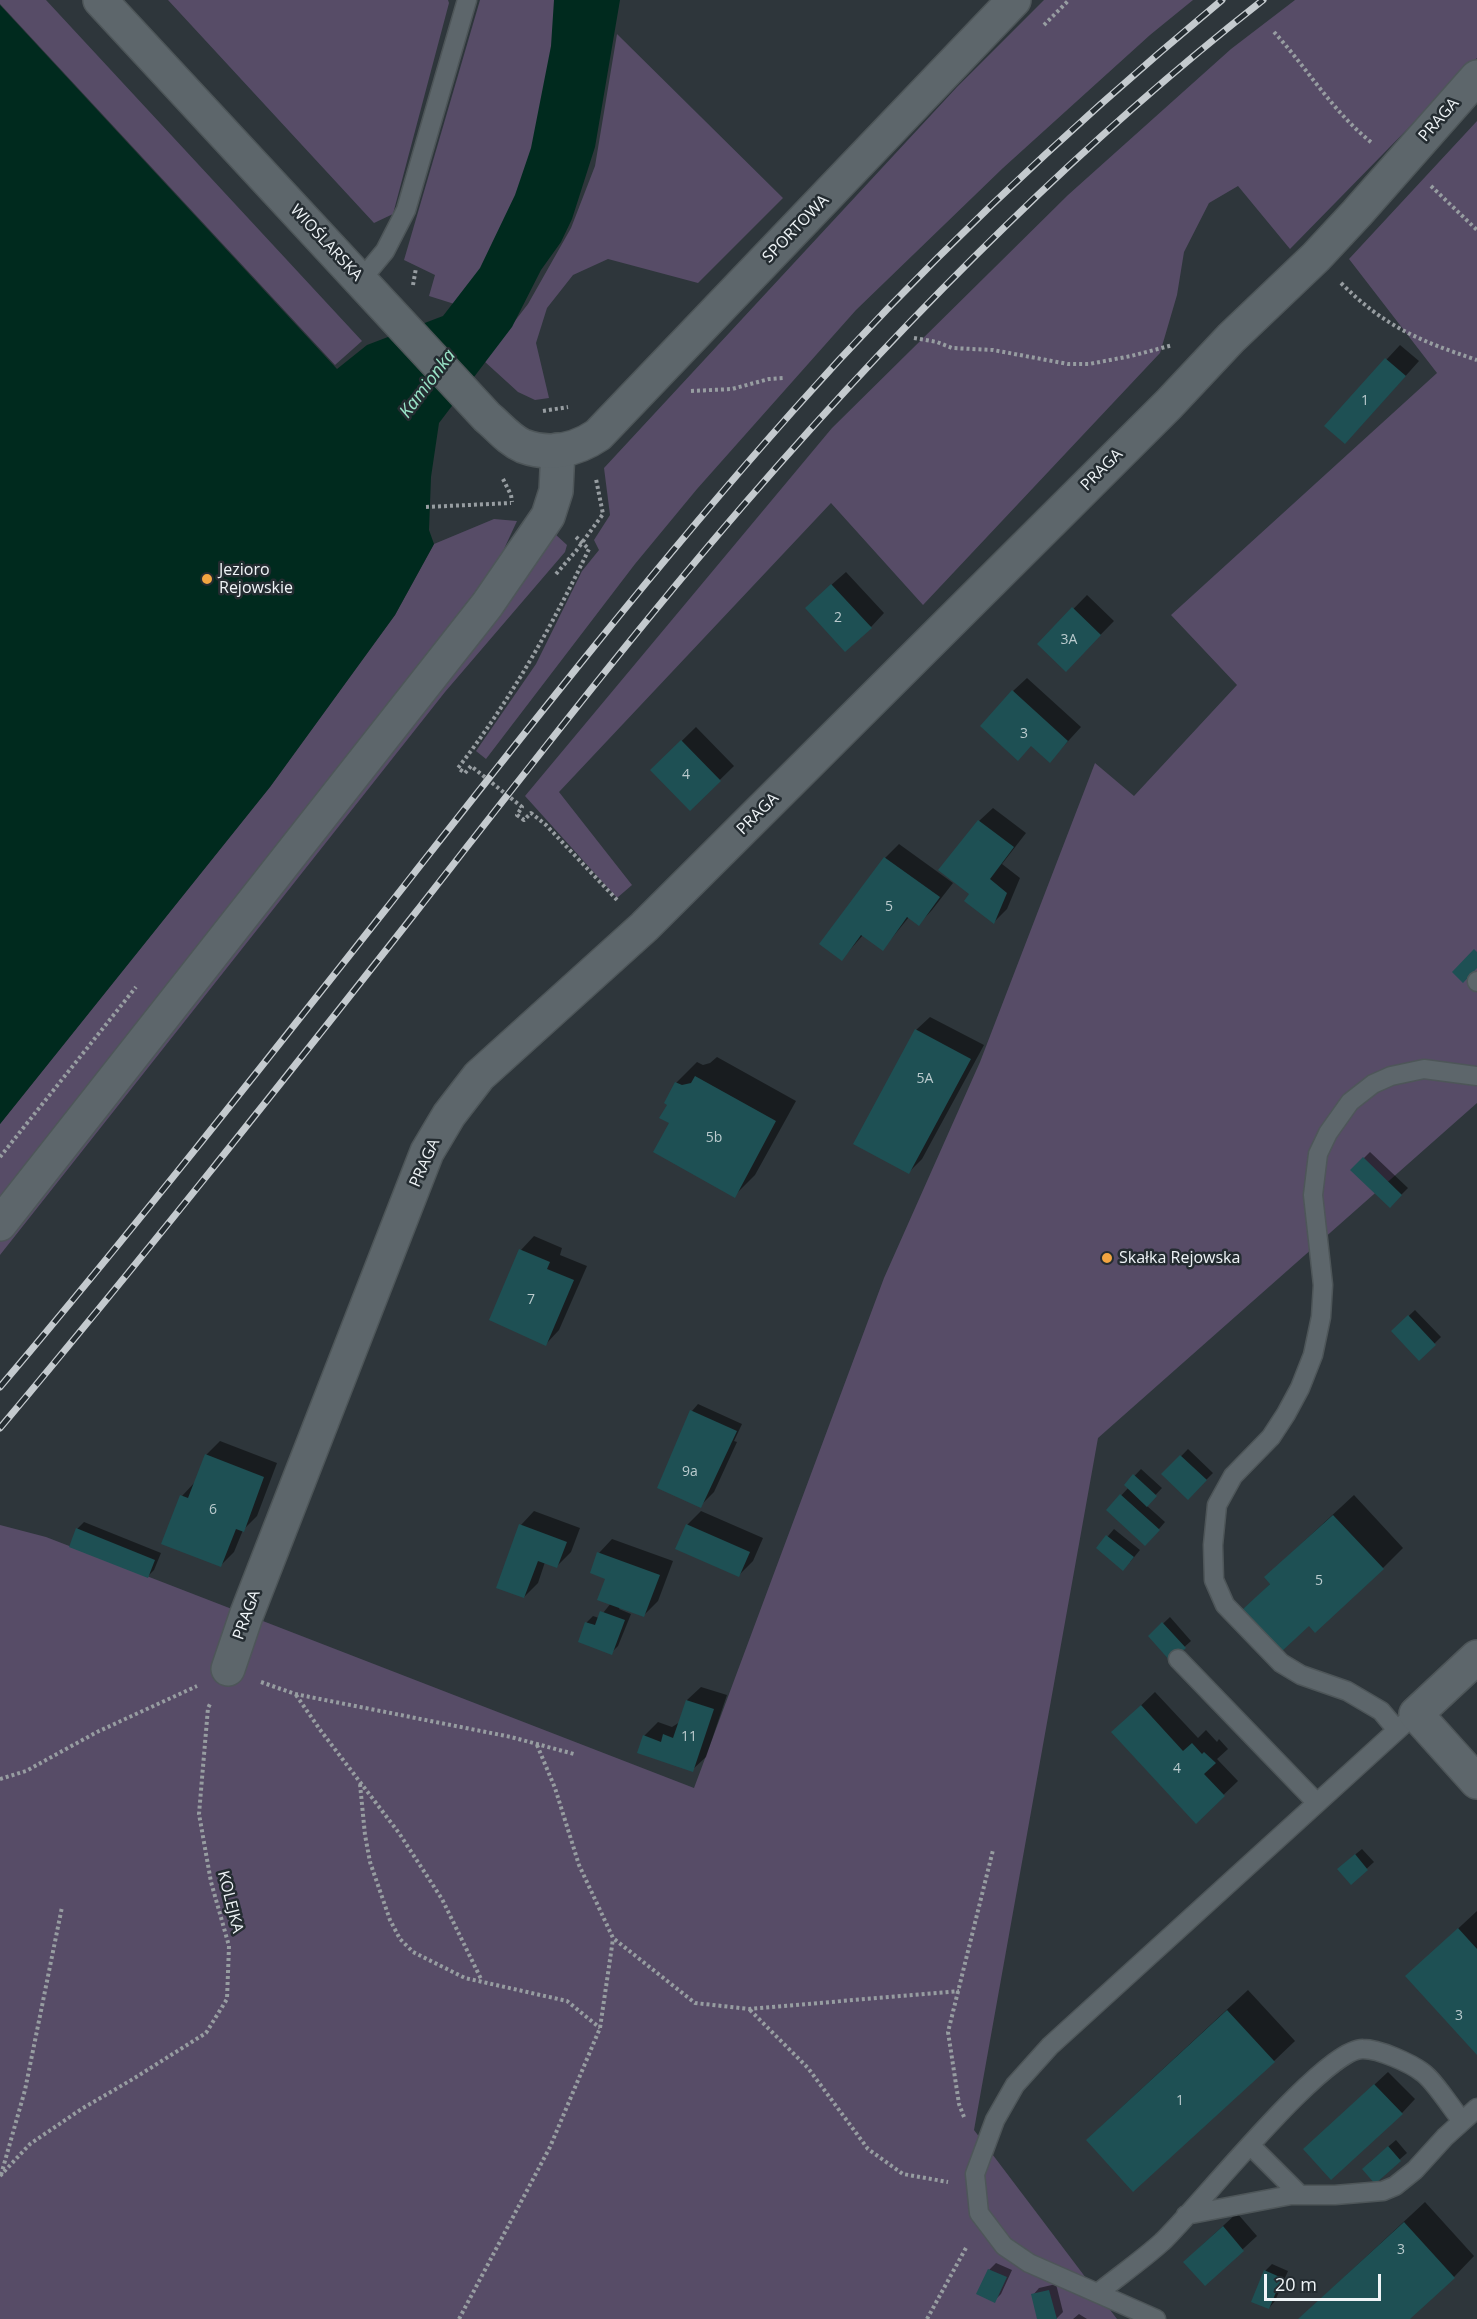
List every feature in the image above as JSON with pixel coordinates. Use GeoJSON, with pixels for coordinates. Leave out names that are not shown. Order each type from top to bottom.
{"type":"FeatureCollection","features":[{"type":"Feature","properties":{"kind":"street","name":"WIOŚLARSKA"},"geometry":{"type":"LineString","coordinates":[[100,0],[487,417],[524,446],[546,451],[565,450]]}},
{"type":"Feature","properties":{"kind":"street","name":"SPORTOWA"},"geometry":{"type":"LineString","coordinates":[[565,450],[582,446],[598,435],[658,375],[1014,0]]}},
{"type":"Feature","properties":{"kind":"street","name":"PRAGA"},"geometry":{"type":"LineString","coordinates":[[228,1669],[250,1605],[430,1146],[466,1091],[479,1076],[644,927],[1161,412],[1231,338],[1316,257],[1477,76]]}},
{"type":"Feature","properties":{"kind":"street"},"geometry":{"type":"LineString","coordinates":[[0,1224],[487,605],[548,516],[565,450]]}},
{"type":"Feature","properties":{"kind":"street"},"geometry":{"type":"LineString","coordinates":[[1477,1657],[1406,1722],[1477,1782]]}},
{"type":"Feature","properties":{"kind":"lane"},"geometry":{"type":"LineString","coordinates":[[361,280],[385,251],[406,210],[467,0]]}},
{"type":"Feature","properties":{"kind":"lane"},"geometry":{"type":"LineString","coordinates":[[1156,2319],[1029,2263],[1004,2246],[979,2214],[975,2174],[995,2120],[1015,2085],[1050,2046],[1406,1722],[1381,1711],[1347,1691],[1301,1675],[1281,1663],[1225,1605],[1214,1580],[1213,1545],[1217,1505],[1233,1476],[1271,1437],[1286,1414],[1314,1355],[1321,1317],[1323,1284],[1313,1195],[1318,1154],[1328,1133],[1350,1102],[1373,1084],[1391,1076],[1424,1069],[1477,1076]]}},
{"type":"Feature","properties":{"kind":"lane"},"geometry":{"type":"LineString","coordinates":[[1178,1659],[1317,1803]]}},
{"type":"Feature","properties":{"kind":"lane"},"geometry":{"type":"LineString","coordinates":[[1098,2293],[1162,2242],[1313,2079],[1346,2054],[1362,2049],[1381,2052],[1423,2073],[1462,2121]]}},
{"type":"Feature","properties":{"kind":"lane"},"geometry":{"type":"LineString","coordinates":[[1186,2215],[1300,2195],[1383,2191],[1395,2186],[1415,2170],[1477,2108]]}},
{"type":"Feature","properties":{"kind":"lane"},"geometry":{"type":"LineString","coordinates":[[1251,2146],[1300,2195]]}},
{"type":"Feature","properties":{"kind":"path"},"geometry":{"type":"LineString","coordinates":[[1274,32],[1301,62],[1342,116],[1399,166],[1422,176],[1477,230]]}},
{"type":"Feature","properties":{"kind":"path"},"geometry":{"type":"LineString","coordinates":[[1316,257],[1363,306],[1397,329],[1440,348],[1477,360]]}},
{"type":"Feature","properties":{"kind":"path"},"geometry":{"type":"LineString","coordinates":[[914,338],[938,342],[951,348],[993,350],[1068,364],[1089,364],[1166,346],[1231,338]]}},
{"type":"Feature","properties":{"kind":"path"},"geometry":{"type":"LineString","coordinates":[[684,392],[732,389],[769,379],[784,378]]}},
{"type":"Feature","properties":{"kind":"path"},"geometry":{"type":"LineString","coordinates":[[499,472],[511,495],[513,513]]}},
{"type":"Feature","properties":{"kind":"path"},"geometry":{"type":"LineString","coordinates":[[426,507],[512,503]]}},
{"type":"Feature","properties":{"kind":"path"},"geometry":{"type":"LineString","coordinates":[[526,668],[458,768],[465,773],[471,766],[522,807],[517,815],[520,818],[524,820],[531,813],[546,825],[644,927]]}},
{"type":"Feature","properties":{"kind":"path"},"geometry":{"type":"LineString","coordinates":[[0,1157],[141,980]]}},
{"type":"Feature","properties":{"kind":"path"},"geometry":{"type":"LineString","coordinates":[[0,1779],[26,1771],[97,1732],[173,1698],[228,1669],[295,1695],[511,1737],[574,1755]]}},
{"type":"Feature","properties":{"kind":"path","name":"KOLEJKA"},"geometry":{"type":"LineString","coordinates":[[0,2176],[30,2144],[206,2033],[227,1999],[229,1946],[211,1882],[200,1814],[208,1708],[228,1669]]}},
{"type":"Feature","properties":{"kind":"path"},"geometry":{"type":"LineString","coordinates":[[295,1695],[399,1833],[442,1899],[482,1981]]}},
{"type":"Feature","properties":{"kind":"path"},"geometry":{"type":"LineString","coordinates":[[537,1744],[555,1788],[579,1865],[613,1938],[695,2003],[749,2009],[959,1990]]}},
{"type":"Feature","properties":{"kind":"path"},"geometry":{"type":"LineString","coordinates":[[360,1784],[364,1835],[370,1862],[390,1920],[400,1939],[413,1952],[465,1978],[567,2001],[600,2028]]}},
{"type":"Feature","properties":{"kind":"path"},"geometry":{"type":"LineString","coordinates":[[980,2160],[959,2104],[948,2032],[993,1850]]}},
{"type":"Feature","properties":{"kind":"path"},"geometry":{"type":"LineString","coordinates":[[0,2176],[26,2090],[62,1907]]}},
{"type":"Feature","properties":{"kind":"path"},"geometry":{"type":"LineString","coordinates":[[459,2319],[549,2146],[600,2028],[613,1938]]}},
{"type":"Feature","properties":{"kind":"path"},"geometry":{"type":"LineString","coordinates":[[749,2009],[808,2068],[868,2148],[903,2174],[976,2188]]}},
{"type":"Feature","properties":{"kind":"path"},"geometry":{"type":"LineString","coordinates":[[927,2319],[983,2218]]}},
{"type":"Feature","properties":{"kind":"shaded area"},"geometry":{"type":"Polygon","coordinates":[[[0,0],[46,0],[362,341],[335,365],[0,4],[0,0]]]}},
{"type":"Feature","properties":{"kind":"shaded area"},"geometry":{"type":"Polygon","coordinates":[[[168,0],[448,0],[393,214],[374,223],[168,0]]]}},
{"type":"Feature","properties":{"kind":"shaded area"},"geometry":{"type":"Polygon","coordinates":[[[480,0],[563,0],[552,112],[479,289],[464,307],[429,296],[435,275],[404,260],[480,0]]]}},
{"type":"Feature","properties":{"kind":"shaded area"},"geometry":{"type":"Polygon","coordinates":[[[1044,0],[1193,0],[1150,35],[1003,168],[856,310],[697,489],[635,564],[486,759],[476,751],[536,664],[582,571],[599,550],[594,540],[610,515],[604,468],[957,87],[1044,0]]]}},
{"type":"Feature","properties":{"kind":"shaded area"},"geometry":{"type":"Polygon","coordinates":[[[1295,0],[1477,0],[1477,58],[1290,249],[1238,186],[1209,203],[1184,252],[1177,295],[1160,353],[923,605],[831,503],[559,792],[632,885],[617,898],[525,796],[832,428],[1068,195],[1231,49],[1295,0]]]}},
{"type":"Feature","properties":{"kind":"shaded area"},"geometry":{"type":"Polygon","coordinates":[[[617,34],[783,198],[698,283],[608,259],[573,275],[547,308],[536,343],[549,398],[535,400],[518,392],[484,361],[528,304],[571,228],[595,166],[617,34]]]}},
{"type":"Feature","properties":{"kind":"shaded area"},"geometry":{"type":"Polygon","coordinates":[[[1477,121],[1477,1103],[1098,1438],[974,2130],[1117,2319],[0,2319],[0,1525],[46,1537],[694,1788],[884,1278],[980,1062],[1095,763],[1134,796],[1237,685],[1171,615],[1437,373],[1349,259],[1477,121]]]}},
{"type":"Feature","properties":{"kind":"shaded area"},"geometry":{"type":"Polygon","coordinates":[[[494,519],[517,521],[498,562],[293,828],[0,1197],[0,1124],[270,787],[395,615],[434,544],[494,519]]]}},
{"type":"Feature","properties":{"kind":"shaded area"},"geometry":{"type":"Polygon","coordinates":[[[554,533],[567,545],[565,552],[445,692],[0,1255],[0,1241],[485,628],[554,533]]]}},
{"type":"Feature","properties":{"kind":"water","name":"Jezioro Rejowskie"},"geometry":{"type":"Polygon","coordinates":[[[554,0],[620,0],[595,147],[572,219],[561,242],[541,270],[512,327],[439,423],[431,477],[429,530],[434,544],[395,615],[270,787],[0,1124],[0,5],[337,369],[367,345],[443,316],[480,268],[515,195],[531,148],[551,46],[554,0]]]}},
{"type":"Feature","properties":{"kind":"building"},"geometry":{"type":"Polygon","coordinates":[[[1385,358],[1406,376],[1345,444],[1324,426],[1385,358]]]}},
{"type":"Feature","properties":{"kind":"building"},"geometry":{"type":"Polygon","coordinates":[[[831,584],[872,628],[845,652],[805,608],[831,584]]]}},
{"type":"Feature","properties":{"kind":"building"},"geometry":{"type":"Polygon","coordinates":[[[1072,607],[1101,635],[1066,672],[1037,644],[1072,607]]]}},
{"type":"Feature","properties":{"kind":"building"},"geometry":{"type":"Polygon","coordinates":[[[1012,690],[1068,741],[1050,763],[1031,746],[1018,761],[980,726],[1012,690]]]}},
{"type":"Feature","properties":{"kind":"building"},"geometry":{"type":"Polygon","coordinates":[[[681,740],[721,781],[690,811],[650,770],[681,740]]]}},
{"type":"Feature","properties":{"kind":"building"},"geometry":{"type":"Polygon","coordinates":[[[978,820],[1014,847],[990,879],[1007,893],[994,924],[964,901],[969,894],[938,870],[978,820]]]}},
{"type":"Feature","properties":{"kind":"building"},"geometry":{"type":"Polygon","coordinates":[[[884,857],[940,897],[919,926],[907,917],[883,951],[861,935],[842,961],[819,944],[884,857]]]}},
{"type":"Feature","properties":{"kind":"building"},"geometry":{"type":"Polygon","coordinates":[[[1474,949],[1477,952],[1477,968],[1463,983],[1452,972],[1474,949]]]}},
{"type":"Feature","properties":{"kind":"building"},"geometry":{"type":"Polygon","coordinates":[[[915,1029],[971,1059],[909,1174],[853,1144],[915,1029]]]}},
{"type":"Feature","properties":{"kind":"building"},"geometry":{"type":"Polygon","coordinates":[[[695,1076],[776,1121],[735,1198],[653,1152],[669,1123],[659,1118],[667,1105],[664,1103],[675,1082],[682,1085],[691,1083],[695,1076]]]}},
{"type":"Feature","properties":{"kind":"building"},"geometry":{"type":"Polygon","coordinates":[[[1363,1157],[1402,1195],[1390,1208],[1350,1170],[1363,1157]]]}},
{"type":"Feature","properties":{"kind":"building"},"geometry":{"type":"Polygon","coordinates":[[[519,1249],[550,1262],[547,1269],[574,1280],[546,1346],[489,1320],[519,1249]]]}},
{"type":"Feature","properties":{"kind":"building"},"geometry":{"type":"Polygon","coordinates":[[[1408,1315],[1436,1345],[1419,1361],[1391,1331],[1408,1315]]]}},
{"type":"Feature","properties":{"kind":"building"},"geometry":{"type":"Polygon","coordinates":[[[690,1410],[737,1431],[701,1508],[657,1488],[690,1410]]]}},
{"type":"Feature","properties":{"kind":"building"},"geometry":{"type":"Polygon","coordinates":[[[205,1454],[264,1477],[244,1532],[236,1529],[221,1567],[161,1544],[180,1495],[188,1498],[205,1454]]]}},
{"type":"Feature","properties":{"kind":"building"},"geometry":{"type":"Polygon","coordinates":[[[1180,1455],[1207,1480],[1188,1500],[1161,1474],[1180,1455]]]}},
{"type":"Feature","properties":{"kind":"building"},"geometry":{"type":"Polygon","coordinates":[[[1133,1474],[1157,1496],[1147,1507],[1124,1485],[1133,1474]]]}},
{"type":"Feature","properties":{"kind":"building"},"geometry":{"type":"Polygon","coordinates":[[[1120,1494],[1160,1530],[1145,1546],[1106,1510],[1120,1494]]]}},
{"type":"Feature","properties":{"kind":"building"},"geometry":{"type":"Polygon","coordinates":[[[1333,1515],[1384,1569],[1315,1633],[1309,1626],[1281,1652],[1242,1610],[1270,1584],[1264,1577],[1333,1515]]]}},
{"type":"Feature","properties":{"kind":"building"},"geometry":{"type":"Polygon","coordinates":[[[519,1524],[567,1542],[557,1568],[538,1561],[524,1598],[496,1588],[519,1524]]]}},
{"type":"Feature","properties":{"kind":"building"},"geometry":{"type":"Polygon","coordinates":[[[686,1524],[750,1552],[739,1577],[675,1549],[686,1524]]]}},
{"type":"Feature","properties":{"kind":"building"},"geometry":{"type":"Polygon","coordinates":[[[76,1528],[155,1560],[148,1578],[69,1547],[76,1528]]]}},
{"type":"Feature","properties":{"kind":"building"},"geometry":{"type":"Polygon","coordinates":[[[1106,1535],[1134,1557],[1123,1571],[1096,1548],[1106,1535]]]}},
{"type":"Feature","properties":{"kind":"building"},"geometry":{"type":"Polygon","coordinates":[[[597,1552],[660,1575],[644,1617],[597,1600],[605,1579],[590,1573],[597,1552]]]}},
{"type":"Feature","properties":{"kind":"building"},"geometry":{"type":"Polygon","coordinates":[[[600,1611],[625,1620],[612,1655],[578,1642],[585,1622],[595,1625],[600,1611]]]}},
{"type":"Feature","properties":{"kind":"building"},"geometry":{"type":"Polygon","coordinates":[[[1162,1622],[1186,1648],[1171,1662],[1148,1636],[1162,1622]]]}},
{"type":"Feature","properties":{"kind":"building"},"geometry":{"type":"Polygon","coordinates":[[[686,1700],[714,1709],[693,1772],[637,1753],[643,1735],[661,1742],[663,1734],[673,1738],[686,1700]]]}},
{"type":"Feature","properties":{"kind":"building"},"geometry":{"type":"Polygon","coordinates":[[[1141,1705],[1183,1751],[1192,1743],[1202,1754],[1204,1752],[1216,1763],[1204,1774],[1225,1796],[1196,1824],[1111,1732],[1141,1705]]]}},
{"type":"Feature","properties":{"kind":"building"},"geometry":{"type":"Polygon","coordinates":[[[1355,1854],[1368,1870],[1351,1885],[1337,1869],[1355,1854]]]}},
{"type":"Feature","properties":{"kind":"building"},"geometry":{"type":"Polygon","coordinates":[[[1458,1928],[1477,1949],[1477,2055],[1405,1976],[1458,1928]]]}},
{"type":"Feature","properties":{"kind":"building"},"geometry":{"type":"Polygon","coordinates":[[[1227,2010],[1275,2062],[1133,2192],[1086,2140],[1227,2010]]]}},
{"type":"Feature","properties":{"kind":"building"},"geometry":{"type":"Polygon","coordinates":[[[1374,2084],[1403,2114],[1331,2180],[1303,2149],[1374,2084]]]}},
{"type":"Feature","properties":{"kind":"building"},"geometry":{"type":"Polygon","coordinates":[[[1388,2146],[1401,2161],[1375,2184],[1362,2169],[1388,2146]]]}},
{"type":"Feature","properties":{"kind":"building"},"geometry":{"type":"Polygon","coordinates":[[[1404,2222],[1455,2278],[1410,2319],[1298,2319],[1404,2222]]]}},
{"type":"Feature","properties":{"kind":"building"},"geometry":{"type":"Polygon","coordinates":[[[1223,2226],[1244,2251],[1205,2286],[1183,2262],[1223,2226]]]}},
{"type":"Feature","properties":{"kind":"building"},"geometry":{"type":"Polygon","coordinates":[[[988,2269],[1007,2277],[995,2303],[976,2294],[988,2269]]]}},
{"type":"Feature","properties":{"kind":"building"},"geometry":{"type":"Polygon","coordinates":[[[1264,2270],[1282,2278],[1269,2309],[1251,2302],[1264,2270]]]}},
{"type":"Feature","properties":{"kind":"building"},"geometry":{"type":"Polygon","coordinates":[[[1049,2290],[1057,2319],[1037,2319],[1031,2294],[1049,2290]]]}},
{"type":"Feature","properties":{"kind":"railway"},"geometry":{"type":"LineString","coordinates":[[0,1387],[195,1150],[585,658],[739,472],[893,303],[999,198],[1109,97],[1222,0]]}},
{"type":"Feature","properties":{"kind":"railway"},"geometry":{"type":"LineString","coordinates":[[0,1428],[210,1172],[620,653],[704,551],[806,434],[929,302],[1058,176],[1125,115],[1263,0]]}},
{"type":"Feature","properties":{"kind":"place","name":"Jezioro Rejowskie"},"geometry":{"type":"Point","coordinates":[207,579]}},
{"type":"Feature","properties":{"kind":"place","name":"Skałka Rejowska"},"geometry":{"type":"Point","coordinates":[1107,1258]}},
{"type":"Feature","properties":{"kind":"water label","name":"Kamionka"},"geometry":{"type":"Point","coordinates":[428,384]}}]}
